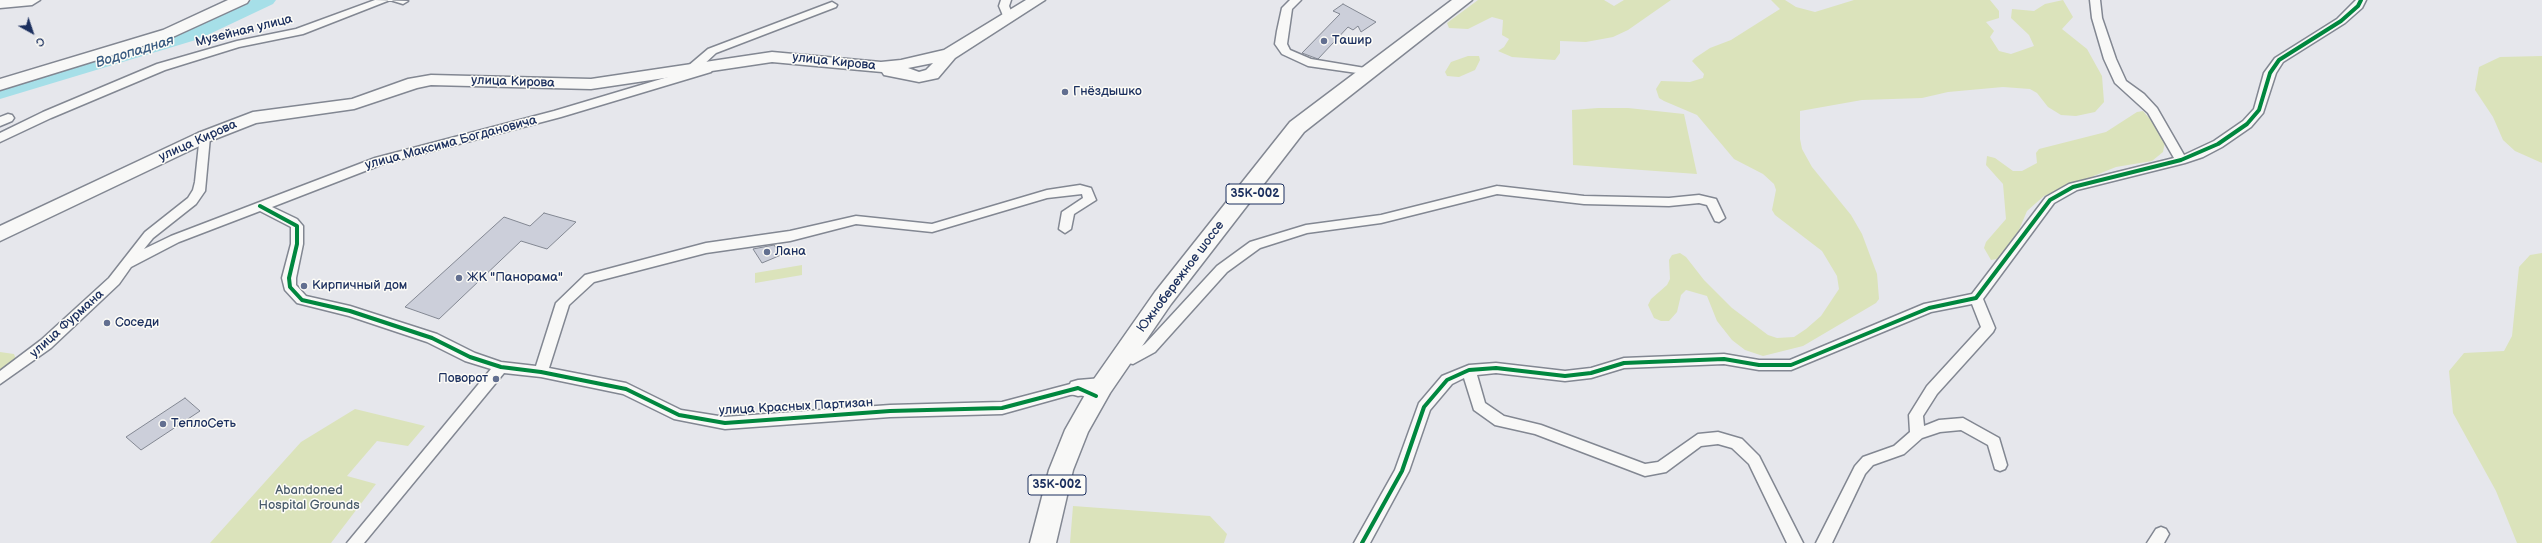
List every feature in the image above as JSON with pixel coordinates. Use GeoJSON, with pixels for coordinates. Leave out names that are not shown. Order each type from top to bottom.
{"type":"FeatureCollection","features":[{"type":"Feature","properties":{"kind":"highway","name":"Южнобережное шоссе"},"geometry":{"type":"LineString","coordinates":[[1043,543],[1061,470],[1077,430],[1087,390],[1163,298],[1297,127],[1463,0]]}},
{"type":"Feature","properties":{"kind":"highway","name":"Южнобережное шоссе"},"geometry":{"type":"LineString","coordinates":[[1054,543],[1065,486],[1085,433],[1166,310],[1306,129],[1473,0]]}},
{"type":"Feature","properties":{"kind":"main road"},"geometry":{"type":"LineString","coordinates":[[0,3],[32,0]]}},
{"type":"Feature","properties":{"kind":"main road"},"geometry":{"type":"LineString","coordinates":[[0,85],[169,33],[241,0]]}},
{"type":"Feature","properties":{"kind":"main road"},"geometry":{"type":"LineString","coordinates":[[694,69],[772,60],[881,71],[900,68],[916,77],[932,74],[949,54],[1037,0]]}},
{"type":"Feature","properties":{"kind":"main road","name":"улица Кирова"},"geometry":{"type":"LineString","coordinates":[[0,234],[204,137],[253,118],[354,104],[414,84],[431,80],[524,81],[576,85],[772,57],[900,68]]}},
{"type":"Feature","properties":{"kind":"street","name":"Музейная улица"},"geometry":{"type":"LineString","coordinates":[[0,138],[47,115],[161,67],[237,44],[299,32],[385,0]]}},
{"type":"Feature","properties":{"kind":"street"},"geometry":{"type":"LineString","coordinates":[[1006,0],[1004,6],[1009,18]]}},
{"type":"Feature","properties":{"kind":"street"},"geometry":{"type":"LineString","coordinates":[[1296,0],[1288,8],[1282,32],[1281,44],[1286,52],[1308,62],[1367,72]]}},
{"type":"Feature","properties":{"kind":"street"},"geometry":{"type":"LineString","coordinates":[[2095,0],[2097,18],[2110,59],[2121,83],[2140,97],[2153,111],[2181,160]]}},
{"type":"Feature","properties":{"kind":"street"},"geometry":{"type":"LineString","coordinates":[[1362,543],[1402,471],[1424,407],[1446,380],[1469,370],[1496,368],[1566,376],[1591,373],[1624,363],[1724,359],[1759,365],[1791,365],[1929,308],[1976,298],[2050,200],[2073,187],[2181,160],[2199,154],[2218,144],[2246,124],[2259,110],[2270,73],[2279,60],[2341,21],[2358,6],[2361,0]]}},
{"type":"Feature","properties":{"kind":"street"},"geometry":{"type":"LineString","coordinates":[[694,69],[712,51],[832,5]]}},
{"type":"Feature","properties":{"kind":"street","name":"улица Максима Богдановича"},"geometry":{"type":"LineString","coordinates":[[128,263],[175,239],[405,152],[557,114],[714,67]]}},
{"type":"Feature","properties":{"kind":"street"},"geometry":{"type":"LineString","coordinates":[[128,263],[132,255],[149,235],[192,201],[199,191],[204,137]]}},
{"type":"Feature","properties":{"kind":"street"},"geometry":{"type":"LineString","coordinates":[[541,372],[563,303],[590,278],[706,248],[790,236],[856,220],[932,228],[1047,194],[1080,189],[1087,191],[1090,200],[1068,212],[1065,229]]}},
{"type":"Feature","properties":{"kind":"street"},"geometry":{"type":"LineString","coordinates":[[1133,359],[1150,348],[1222,269],[1255,244],[1306,229],[1381,219],[1497,190],[1584,200],[1669,202],[1699,199],[1712,202],[1719,218]]}},
{"type":"Feature","properties":{"kind":"street","name":"улица Красных Партизан"},"geometry":{"type":"LineString","coordinates":[[260,206],[293,222],[297,226],[297,244],[289,278],[290,287],[302,300],[350,311],[432,338],[470,358],[501,367],[541,372],[626,389],[679,415],[724,423],[890,412],[1002,408],[1087,390]]}},
{"type":"Feature","properties":{"kind":"street","name":"улица Фурмана"},"geometry":{"type":"LineString","coordinates":[[0,379],[46,344],[114,281],[128,263]]}},
{"type":"Feature","properties":{"kind":"street"},"geometry":{"type":"LineString","coordinates":[[1917,434],[1916,415],[1932,390],[1988,328],[1976,298]]}},
{"type":"Feature","properties":{"kind":"street"},"geometry":{"type":"LineString","coordinates":[[354,543],[501,367]]}},
{"type":"Feature","properties":{"kind":"street"},"geometry":{"type":"LineString","coordinates":[[1469,370],[1479,406],[1500,421],[1536,429],[1645,470],[1661,468],[1698,440],[1718,438],[1737,443],[1754,460],[1795,543]]}},
{"type":"Feature","properties":{"kind":"street"},"geometry":{"type":"LineString","coordinates":[[1824,543],[1860,470],[1868,461],[1899,450],[1917,434],[1939,426],[1964,424],[1994,442],[2000,465]]}},
{"type":"Feature","properties":{"kind":"green space"},"geometry":{"type":"Polygon","coordinates":[[[1478,0],[1604,0],[1614,6],[1624,0],[1671,0],[1628,30],[1613,37],[1586,42],[1560,41],[1560,53],[1555,60],[1512,57],[1498,51],[1504,47],[1509,39],[1502,35],[1503,20],[1492,17],[1468,29],[1449,28],[1447,23],[1478,0]]]}},
{"type":"Feature","properties":{"kind":"green space"},"geometry":{"type":"Polygon","coordinates":[[[1771,0],[1785,0],[1796,7],[1815,12],[1854,0],[1990,0],[1999,11],[1999,18],[1986,22],[1994,31],[1990,37],[1999,51],[2011,54],[2034,46],[2029,35],[2011,18],[2012,9],[2034,11],[2045,4],[2063,0],[2073,17],[2062,29],[2087,49],[2102,76],[2104,102],[2095,112],[2076,116],[2061,115],[2048,107],[2037,93],[2030,89],[2003,87],[1948,92],[1922,98],[1862,100],[1800,111],[1800,139],[1802,149],[1812,167],[1851,215],[1862,234],[1877,274],[1879,299],[1876,303],[1803,346],[1763,356],[1745,350],[1732,340],[1717,321],[1707,296],[1686,290],[1681,295],[1677,312],[1669,321],[1661,321],[1654,318],[1648,305],[1651,299],[1667,285],[1670,279],[1669,260],[1672,255],[1680,253],[1686,257],[1704,280],[1732,308],[1768,335],[1777,338],[1794,337],[1806,329],[1821,316],[1839,289],[1837,276],[1822,251],[1775,215],[1772,210],[1776,190],[1774,184],[1763,174],[1734,159],[1697,115],[1659,98],[1656,89],[1661,81],[1690,82],[1703,78],[1704,74],[1692,61],[1710,48],[1731,40],[1780,9],[1771,0]]]}},
{"type":"Feature","properties":{"kind":"green space"},"geometry":{"type":"Polygon","coordinates":[[[1468,56],[1479,56],[1480,60],[1475,70],[1459,77],[1447,76],[1445,72],[1451,62],[1468,56]]]}},
{"type":"Feature","properties":{"kind":"green space"},"geometry":{"type":"Polygon","coordinates":[[[2542,56],[2542,163],[2515,151],[2503,140],[2493,117],[2475,90],[2479,67],[2500,57],[2542,56]]]}},
{"type":"Feature","properties":{"kind":"green space"},"geometry":{"type":"Polygon","coordinates":[[[1628,108],[1684,114],[1697,174],[1573,165],[1572,110],[1628,108]]]}},
{"type":"Feature","properties":{"kind":"green space"},"geometry":{"type":"Polygon","coordinates":[[[2143,111],[2166,137],[2163,152],[2152,161],[2116,167],[2044,196],[2027,211],[2019,230],[2001,255],[1997,259],[1991,260],[1984,248],[1986,242],[2006,219],[2003,184],[1986,165],[1987,156],[1995,158],[2013,171],[2022,171],[2037,163],[2036,153],[2039,149],[2106,132],[2137,112],[2143,111]]]}},
{"type":"Feature","properties":{"kind":"green space"},"geometry":{"type":"Polygon","coordinates":[[[2542,253],[2542,543],[2517,543],[2496,491],[2453,413],[2449,371],[2464,353],[2504,351],[2512,336],[2519,267],[2530,255],[2542,253]]]}},
{"type":"Feature","properties":{"kind":"green space"},"geometry":{"type":"Polygon","coordinates":[[[802,265],[802,275],[755,283],[755,273],[802,265]]]}},
{"type":"Feature","properties":{"kind":"green space"},"geometry":{"type":"Polygon","coordinates":[[[0,352],[14,354],[17,363],[0,375],[0,352]]]}},
{"type":"Feature","properties":{"kind":"green space","name":"Abandoned Hospital Grounds"},"geometry":{"type":"Polygon","coordinates":[[[355,409],[425,426],[408,446],[377,441],[347,476],[376,484],[331,543],[210,543],[301,442],[355,409]]]}},
{"type":"Feature","properties":{"kind":"green space"},"geometry":{"type":"Polygon","coordinates":[[[1073,506],[1210,516],[1227,534],[1224,543],[1070,543],[1073,506]]]}},
{"type":"Feature","properties":{"kind":"building"},"geometry":{"type":"Polygon","coordinates":[[[1343,4],[1376,22],[1361,32],[1358,26],[1353,30],[1348,27],[1318,59],[1302,53],[1340,14],[1333,11],[1343,4]]]}},
{"type":"Feature","properties":{"kind":"building","name":"ЖК \"Панорама\""},"geometry":{"type":"Polygon","coordinates":[[[544,213],[576,222],[547,249],[521,241],[439,319],[405,307],[504,217],[530,226],[544,213]]]}},
{"type":"Feature","properties":{"kind":"building","name":"Лана"},"geometry":{"type":"Polygon","coordinates":[[[774,245],[781,255],[762,263],[753,249],[774,245]]]}},
{"type":"Feature","properties":{"kind":"building","name":"ТеплоСеть"},"geometry":{"type":"Polygon","coordinates":[[[185,398],[200,411],[141,450],[126,437],[185,398]]]}},
{"type":"Feature","properties":{"kind":"waterway","name":"Водопадная"},"geometry":{"type":"LineString","coordinates":[[0,93],[192,35],[267,0]]}},
{"type":"Feature","properties":{"kind":"cycle path"},"geometry":{"type":"LineString","coordinates":[[1362,543],[1402,471],[1424,407],[1447,380],[1469,370],[1496,368],[1565,376],[1591,373],[1624,363],[1724,359],[1759,365],[1791,365],[1929,308],[1976,298],[2050,200],[2073,187],[2181,160],[2199,154],[2218,144],[2247,124],[2259,110],[2270,73],[2279,60],[2341,21],[2358,6],[2361,0]]}},
{"type":"Feature","properties":{"kind":"cycle path"},"geometry":{"type":"LineString","coordinates":[[260,206],[293,222],[297,226],[297,244],[289,278],[290,287],[302,300],[350,311],[432,338],[470,357],[501,367],[541,372],[626,389],[679,415],[725,423],[890,411],[1002,408],[1078,388],[1096,396]]}},
{"type":"Feature","properties":{"kind":"place","name":"Ташир"},"geometry":{"type":"Point","coordinates":[1324,41]}},
{"type":"Feature","properties":{"kind":"place","name":"Гнёздышко"},"geometry":{"type":"Point","coordinates":[1065,92]}},
{"type":"Feature","properties":{"kind":"place","name":"Лана"},"geometry":{"type":"Point","coordinates":[767,252]}},
{"type":"Feature","properties":{"kind":"place","name":"ЖК \"Панорама\""},"geometry":{"type":"Point","coordinates":[459,278]}},
{"type":"Feature","properties":{"kind":"place","name":"Кирпичный дом"},"geometry":{"type":"Point","coordinates":[304,286]}},
{"type":"Feature","properties":{"kind":"place","name":"Соседи"},"geometry":{"type":"Point","coordinates":[107,323]}},
{"type":"Feature","properties":{"kind":"place","name":"Поворот"},"geometry":{"type":"Point","coordinates":[496,379]}},
{"type":"Feature","properties":{"kind":"place","name":"ТеплоСеть"},"geometry":{"type":"Point","coordinates":[163,424]}}]}
